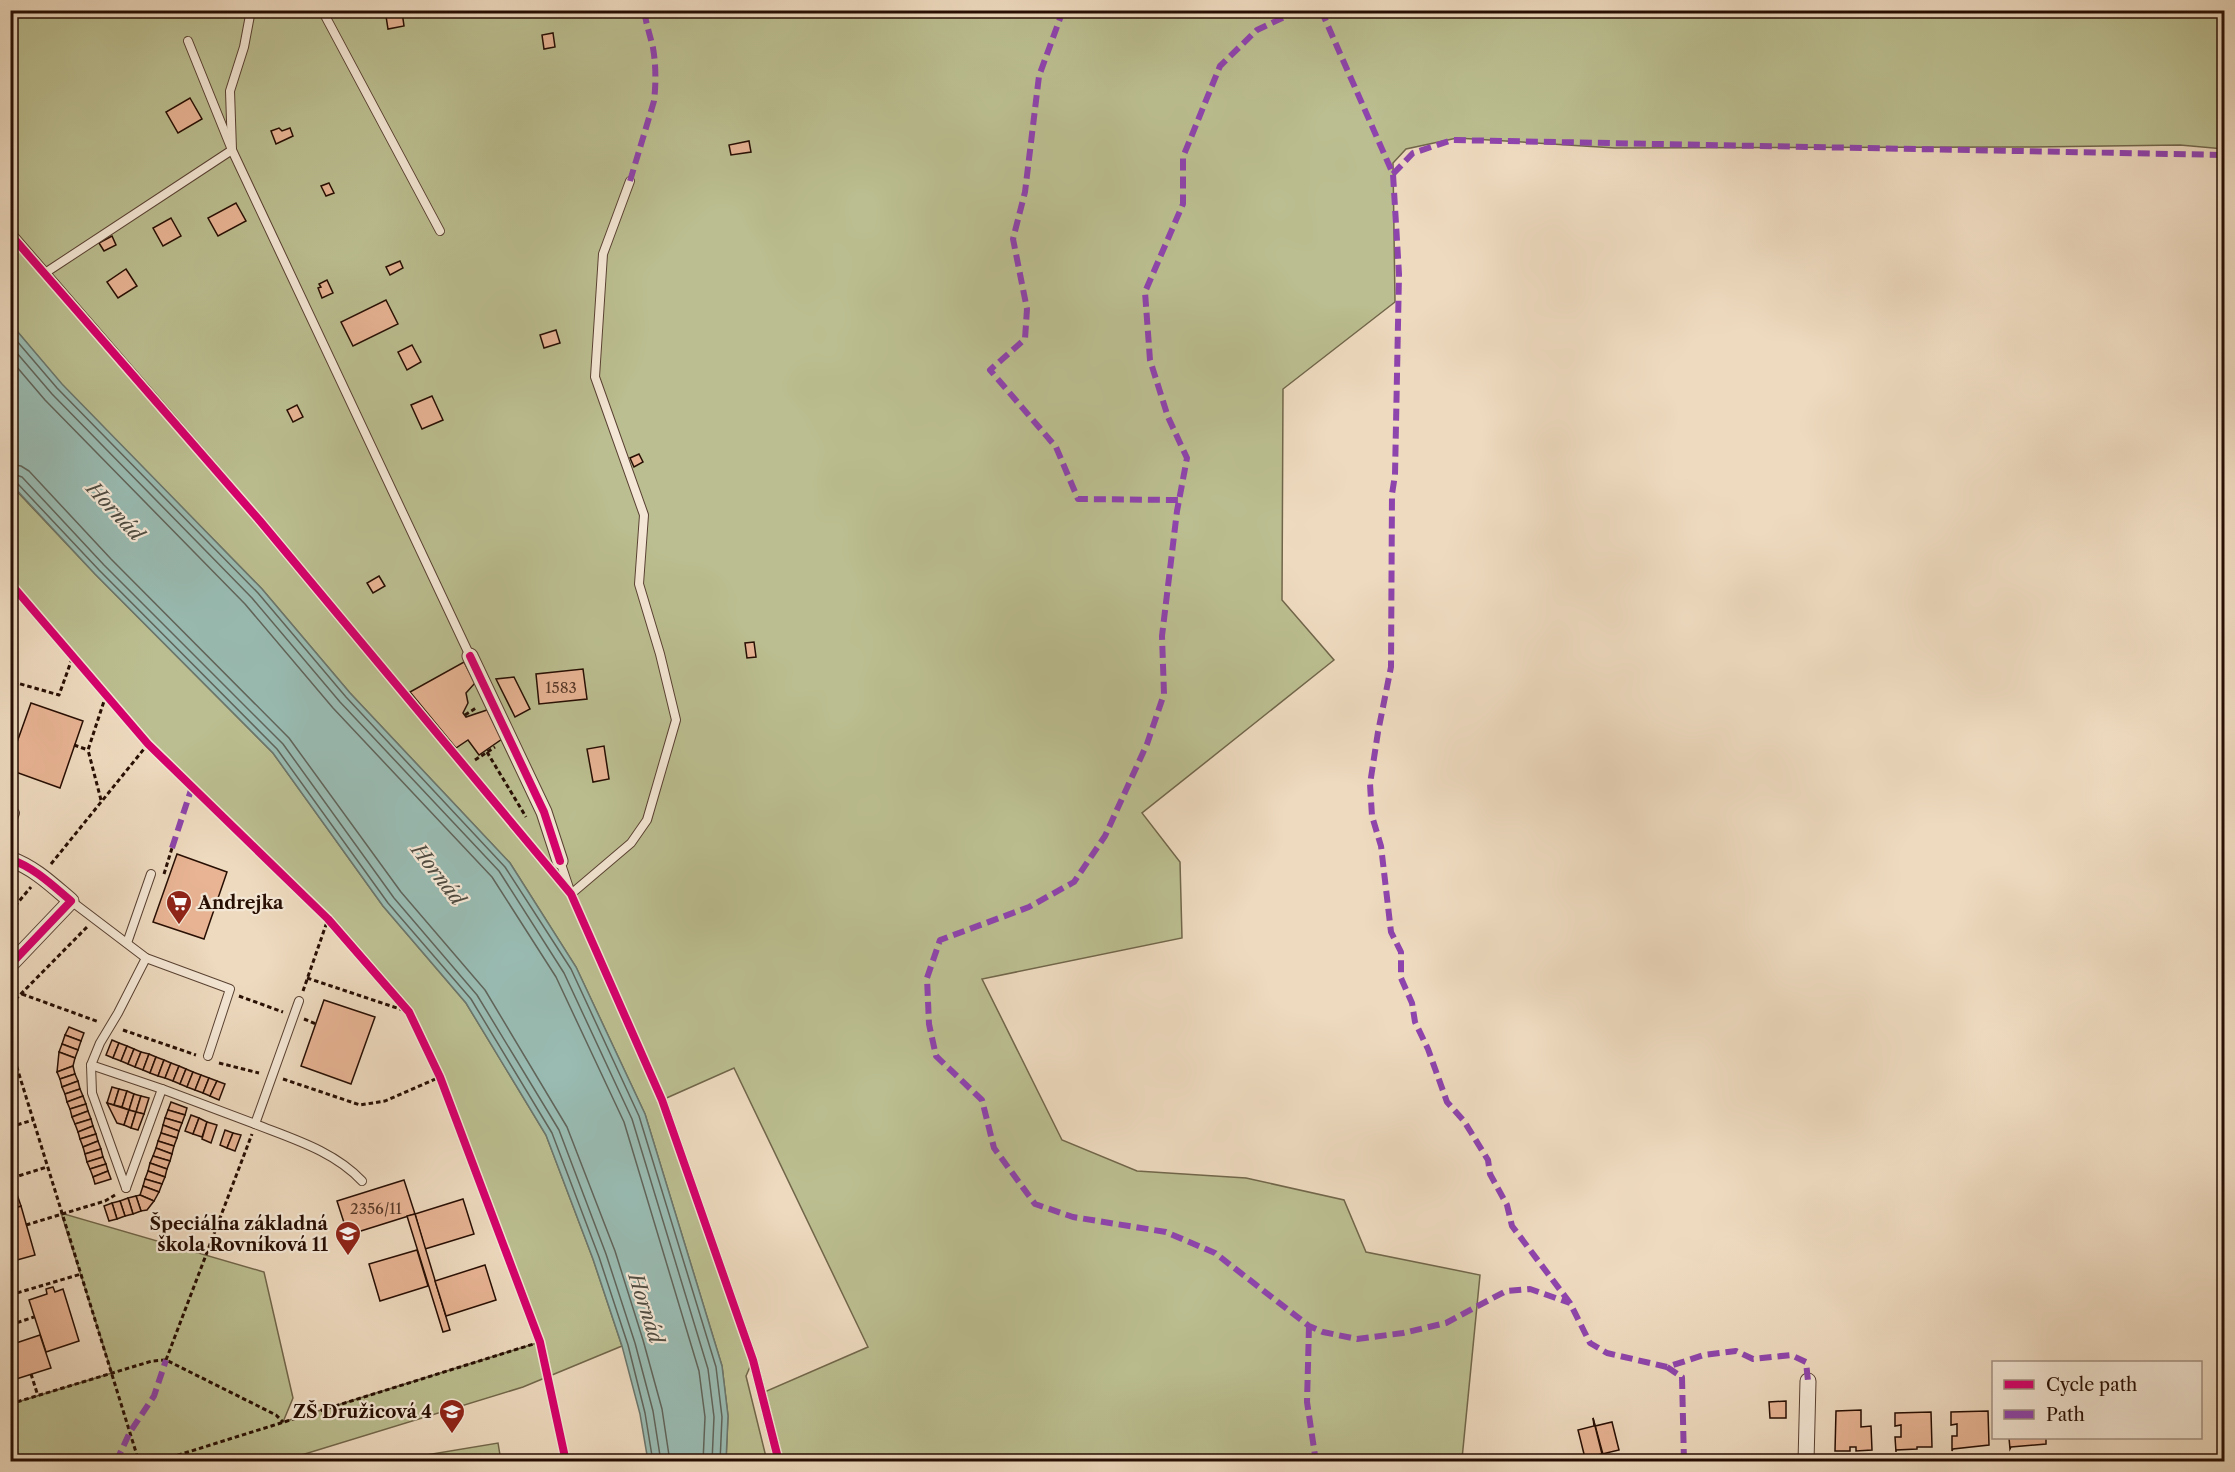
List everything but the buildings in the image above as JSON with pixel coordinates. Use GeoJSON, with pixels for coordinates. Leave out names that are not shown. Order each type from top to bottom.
{"type":"FeatureCollection","features":[{"type":"Feature","properties":{"kind":"street"},"geometry":{"type":"LineString","coordinates":[[470,656],[544,812],[560,861]]}},
{"type":"Feature","properties":{"kind":"street"},"geometry":{"type":"LineString","coordinates":[[10,859],[25,864],[41,875],[71,901],[10,965]]}},
{"type":"Feature","properties":{"kind":"street"},"geometry":{"type":"LineString","coordinates":[[1806,1461],[1808,1381]]}},
{"type":"Feature","properties":{"kind":"lane"},"geometry":{"type":"LineString","coordinates":[[232,150],[230,91],[244,47],[251,10]]}},
{"type":"Feature","properties":{"kind":"lane"},"geometry":{"type":"LineString","coordinates":[[322,10],[440,231]]}},
{"type":"Feature","properties":{"kind":"lane"},"geometry":{"type":"LineString","coordinates":[[188,42],[232,150],[470,656]]}},
{"type":"Feature","properties":{"kind":"lane"},"geometry":{"type":"LineString","coordinates":[[45,273],[232,150]]}},
{"type":"Feature","properties":{"kind":"lane"},"geometry":{"type":"LineString","coordinates":[[571,894],[631,843],[647,820],[676,720],[660,654],[639,584],[645,515],[595,377],[603,254],[630,181]]}},
{"type":"Feature","properties":{"kind":"lane"},"geometry":{"type":"LineString","coordinates":[[10,230],[260,520],[571,894]]}},
{"type":"Feature","properties":{"kind":"lane"},"geometry":{"type":"LineString","coordinates":[[10,812],[15,813],[10,827]]}},
{"type":"Feature","properties":{"kind":"lane"},"geometry":{"type":"LineString","coordinates":[[560,861],[571,894],[662,1100],[753,1360],[780,1461]]}},
{"type":"Feature","properties":{"kind":"lane"},"geometry":{"type":"LineString","coordinates":[[127,943],[151,874]]}},
{"type":"Feature","properties":{"kind":"lane"},"geometry":{"type":"LineString","coordinates":[[71,901],[93,920],[146,958],[230,989],[208,1056]]}},
{"type":"Feature","properties":{"kind":"lane"},"geometry":{"type":"LineString","coordinates":[[126,1188],[92,1093],[91,1065],[100,1043],[146,958]]}},
{"type":"Feature","properties":{"kind":"lane"},"geometry":{"type":"LineString","coordinates":[[255,1124],[299,1001]]}},
{"type":"Feature","properties":{"kind":"lane"},"geometry":{"type":"LineString","coordinates":[[91,1065],[255,1124],[332,1156],[351,1168],[363,1181]]}},
{"type":"Feature","properties":{"kind":"lane"},"geometry":{"type":"LineString","coordinates":[[126,1188],[162,1089]]}},
{"type":"Feature","properties":{"kind":"path"},"geometry":{"type":"LineString","coordinates":[[66,648],[80,664]]}},
{"type":"Feature","properties":{"kind":"path"},"geometry":{"type":"LineString","coordinates":[[10,686],[17,682],[59,695],[73,656]]}},
{"type":"Feature","properties":{"kind":"path"},"geometry":{"type":"LineString","coordinates":[[10,701],[17,682]]}},
{"type":"Feature","properties":{"kind":"path"},"geometry":{"type":"LineString","coordinates":[[99,687],[113,703]]}},
{"type":"Feature","properties":{"kind":"path"},"geometry":{"type":"LineString","coordinates":[[101,801],[88,750],[106,695]]}},
{"type":"Feature","properties":{"kind":"path"},"geometry":{"type":"LineString","coordinates":[[141,736],[155,751]]}},
{"type":"Feature","properties":{"kind":"path"},"geometry":{"type":"LineString","coordinates":[[470,764],[503,741]]}},
{"type":"Feature","properties":{"kind":"path"},"geometry":{"type":"LineString","coordinates":[[10,912],[148,744]]}},
{"type":"Feature","properties":{"kind":"path"},"geometry":{"type":"LineString","coordinates":[[75,745],[88,750]]}},
{"type":"Feature","properties":{"kind":"path"},"geometry":{"type":"LineString","coordinates":[[487,752],[530,822]]}},
{"type":"Feature","properties":{"kind":"path"},"geometry":{"type":"LineString","coordinates":[[162,878],[172,848]]}},
{"type":"Feature","properties":{"kind":"path"},"geometry":{"type":"LineString","coordinates":[[319,911],[335,927]]}},
{"type":"Feature","properties":{"kind":"path"},"geometry":{"type":"LineString","coordinates":[[299,1001],[328,919]]}},
{"type":"Feature","properties":{"kind":"path"},"geometry":{"type":"LineString","coordinates":[[10,1005],[93,920]]}},
{"type":"Feature","properties":{"kind":"path"},"geometry":{"type":"LineString","coordinates":[[307,978],[409,1012]]}},
{"type":"Feature","properties":{"kind":"path"},"geometry":{"type":"LineString","coordinates":[[229,993],[316,1024]]}},
{"type":"Feature","properties":{"kind":"path"},"geometry":{"type":"LineString","coordinates":[[22,994],[197,1056]]}},
{"type":"Feature","properties":{"kind":"path"},"geometry":{"type":"LineString","coordinates":[[394,995],[414,1021]]}},
{"type":"Feature","properties":{"kind":"path"},"geometry":{"type":"LineString","coordinates":[[10,1045],[139,1461]]}},
{"type":"Feature","properties":{"kind":"path"},"geometry":{"type":"LineString","coordinates":[[219,1063],[274,1076],[360,1105],[385,1101],[440,1077]]}},
{"type":"Feature","properties":{"kind":"path"},"geometry":{"type":"LineString","coordinates":[[436,1068],[444,1087]]}},
{"type":"Feature","properties":{"kind":"path"},"geometry":{"type":"LineString","coordinates":[[10,1127],[33,1120]]}},
{"type":"Feature","properties":{"kind":"path"},"geometry":{"type":"LineString","coordinates":[[166,1360],[255,1124]]}},
{"type":"Feature","properties":{"kind":"path"},"geometry":{"type":"LineString","coordinates":[[12,1178],[47,1167]]}},
{"type":"Feature","properties":{"kind":"path"},"geometry":{"type":"LineString","coordinates":[[26,1225],[105,1201],[126,1188]]}},
{"type":"Feature","properties":{"kind":"path"},"geometry":{"type":"LineString","coordinates":[[10,1295],[81,1274]]}},
{"type":"Feature","properties":{"kind":"path"},"geometry":{"type":"LineString","coordinates":[[10,1325],[34,1317]]}},
{"type":"Feature","properties":{"kind":"path"},"geometry":{"type":"LineString","coordinates":[[536,1332],[542,1353]]}},
{"type":"Feature","properties":{"kind":"path"},"geometry":{"type":"LineString","coordinates":[[156,1461],[540,1342]]}},
{"type":"Feature","properties":{"kind":"path"},"geometry":{"type":"LineString","coordinates":[[10,1404],[152,1361],[166,1360],[276,1415],[283,1422]]}},
{"type":"Feature","properties":{"kind":"path"},"geometry":{"type":"LineString","coordinates":[[31,1374],[38,1396]]}},
{"type":"Feature","properties":{"kind":"green space"},"geometry":{"type":"Polygon","coordinates":[[[10,11],[2224,11],[2224,149],[2180,145],[1615,148],[1457,138],[1406,149],[1393,163],[1395,302],[1283,389],[1282,600],[1334,660],[1142,813],[1180,862],[1182,938],[982,979],[1062,1140],[1137,1171],[1246,1178],[1344,1200],[1366,1252],[1480,1275],[1462,1459],[1465,1461],[779,1461],[762,1393],[868,1347],[734,1068],[662,1100],[753,1360],[746,1376],[767,1461],[726,1461],[728,1416],[722,1366],[645,1114],[576,967],[510,863],[350,693],[262,589],[61,384],[11,324],[10,11]]]}},
{"type":"Feature","properties":{"kind":"green space"},"geometry":{"type":"Polygon","coordinates":[[[10,484],[95,574],[273,753],[383,906],[466,1003],[546,1135],[593,1259],[622,1346],[523,1387],[282,1461],[11,1461],[11,1404],[112,1373],[61,1213],[264,1272],[293,1398],[283,1422],[540,1342],[440,1078],[408,1013],[328,919],[148,744],[11,583],[10,484]]]}},
{"type":"Feature","properties":{"kind":"green space"},"geometry":{"type":"Polygon","coordinates":[[[498,1443],[501,1461],[390,1461],[498,1443]]]}},
{"type":"Feature","properties":{"kind":"water","name":"Hornád"},"geometry":{"type":"Polygon","coordinates":[[[11,324],[62,384],[262,589],[350,693],[510,863],[576,967],[645,1114],[722,1366],[728,1416],[726,1461],[648,1461],[640,1414],[622,1346],[593,1259],[546,1135],[466,1003],[383,906],[273,753],[95,574],[11,484],[11,324]]]}},
{"type":"Feature","properties":{"kind":"marked path"},"geometry":{"type":"LineString","coordinates":[[630,181],[655,95],[654,54],[644,10]]}},
{"type":"Feature","properties":{"kind":"marked path"},"geometry":{"type":"LineString","coordinates":[[1060,10],[1062,13],[1039,76],[1025,192],[1013,239],[1027,309],[1025,339],[990,370],[1056,447],[1078,499],[1178,500]]}},
{"type":"Feature","properties":{"kind":"marked path"},"geometry":{"type":"LineString","coordinates":[[1299,10],[1257,30],[1220,66],[1183,157],[1183,204],[1145,292],[1150,360],[1168,417],[1187,458],[1177,511],[1162,636],[1164,694],[1147,744],[1105,836],[1074,882],[1029,907],[940,940],[927,978],[929,1024],[936,1056],[982,1100],[994,1148],[1035,1204],[1073,1217],[1166,1232],[1215,1253],[1309,1326],[1323,1332],[1357,1339],[1403,1333],[1446,1323],[1506,1291],[1530,1289],[1570,1303]]}},
{"type":"Feature","properties":{"kind":"marked path"},"geometry":{"type":"LineString","coordinates":[[1321,10],[1393,174],[1399,274],[1395,475],[1392,494],[1391,667],[1370,784],[1372,816],[1381,846],[1391,932],[1401,952],[1401,978],[1412,1003],[1415,1022],[1428,1049],[1447,1102],[1464,1121],[1488,1160],[1490,1174],[1507,1205],[1512,1226],[1570,1303],[1590,1343],[1607,1353],[1667,1367],[1704,1355],[1736,1351],[1753,1359],[1791,1355],[1806,1362],[1808,1381]]}},
{"type":"Feature","properties":{"kind":"marked path"},"geometry":{"type":"LineString","coordinates":[[1393,174],[1413,153],[1452,140],[2224,155]]}},
{"type":"Feature","properties":{"kind":"marked path"},"geometry":{"type":"LineString","coordinates":[[172,848],[192,787]]}},
{"type":"Feature","properties":{"kind":"marked path"},"geometry":{"type":"LineString","coordinates":[[1309,1326],[1307,1402],[1316,1462]]}},
{"type":"Feature","properties":{"kind":"marked path"},"geometry":{"type":"LineString","coordinates":[[116,1462],[130,1432],[154,1396],[166,1360]]}},
{"type":"Feature","properties":{"kind":"marked path"},"geometry":{"type":"LineString","coordinates":[[1667,1367],[1682,1377],[1684,1462]]}},
{"type":"Feature","properties":{"kind":"cycle path"},"geometry":{"type":"LineString","coordinates":[[10,234],[260,521],[571,894],[662,1100],[753,1360],[779,1462]]}},
{"type":"Feature","properties":{"kind":"cycle path"},"geometry":{"type":"LineString","coordinates":[[10,583],[148,744],[328,919],[409,1012],[440,1077],[540,1342],[566,1462]]}},
{"type":"Feature","properties":{"kind":"cycle path"},"geometry":{"type":"LineString","coordinates":[[470,656],[544,812],[560,861]]}},
{"type":"Feature","properties":{"kind":"cycle path"},"geometry":{"type":"LineString","coordinates":[[10,859],[35,872],[71,901],[10,965]]}},
{"type":"Feature","properties":{"kind":"place","name":"Andrejka"},"geometry":{"type":"Point","coordinates":[179,926]}},
{"type":"Feature","properties":{"kind":"place","name":"Špeciálna základná škola Rovníková 11"},"geometry":{"type":"Point","coordinates":[348,1257]}},
{"type":"Feature","properties":{"kind":"place","name":"ZŠ Družicová 4"},"geometry":{"type":"Point","coordinates":[452,1435]}}]}
